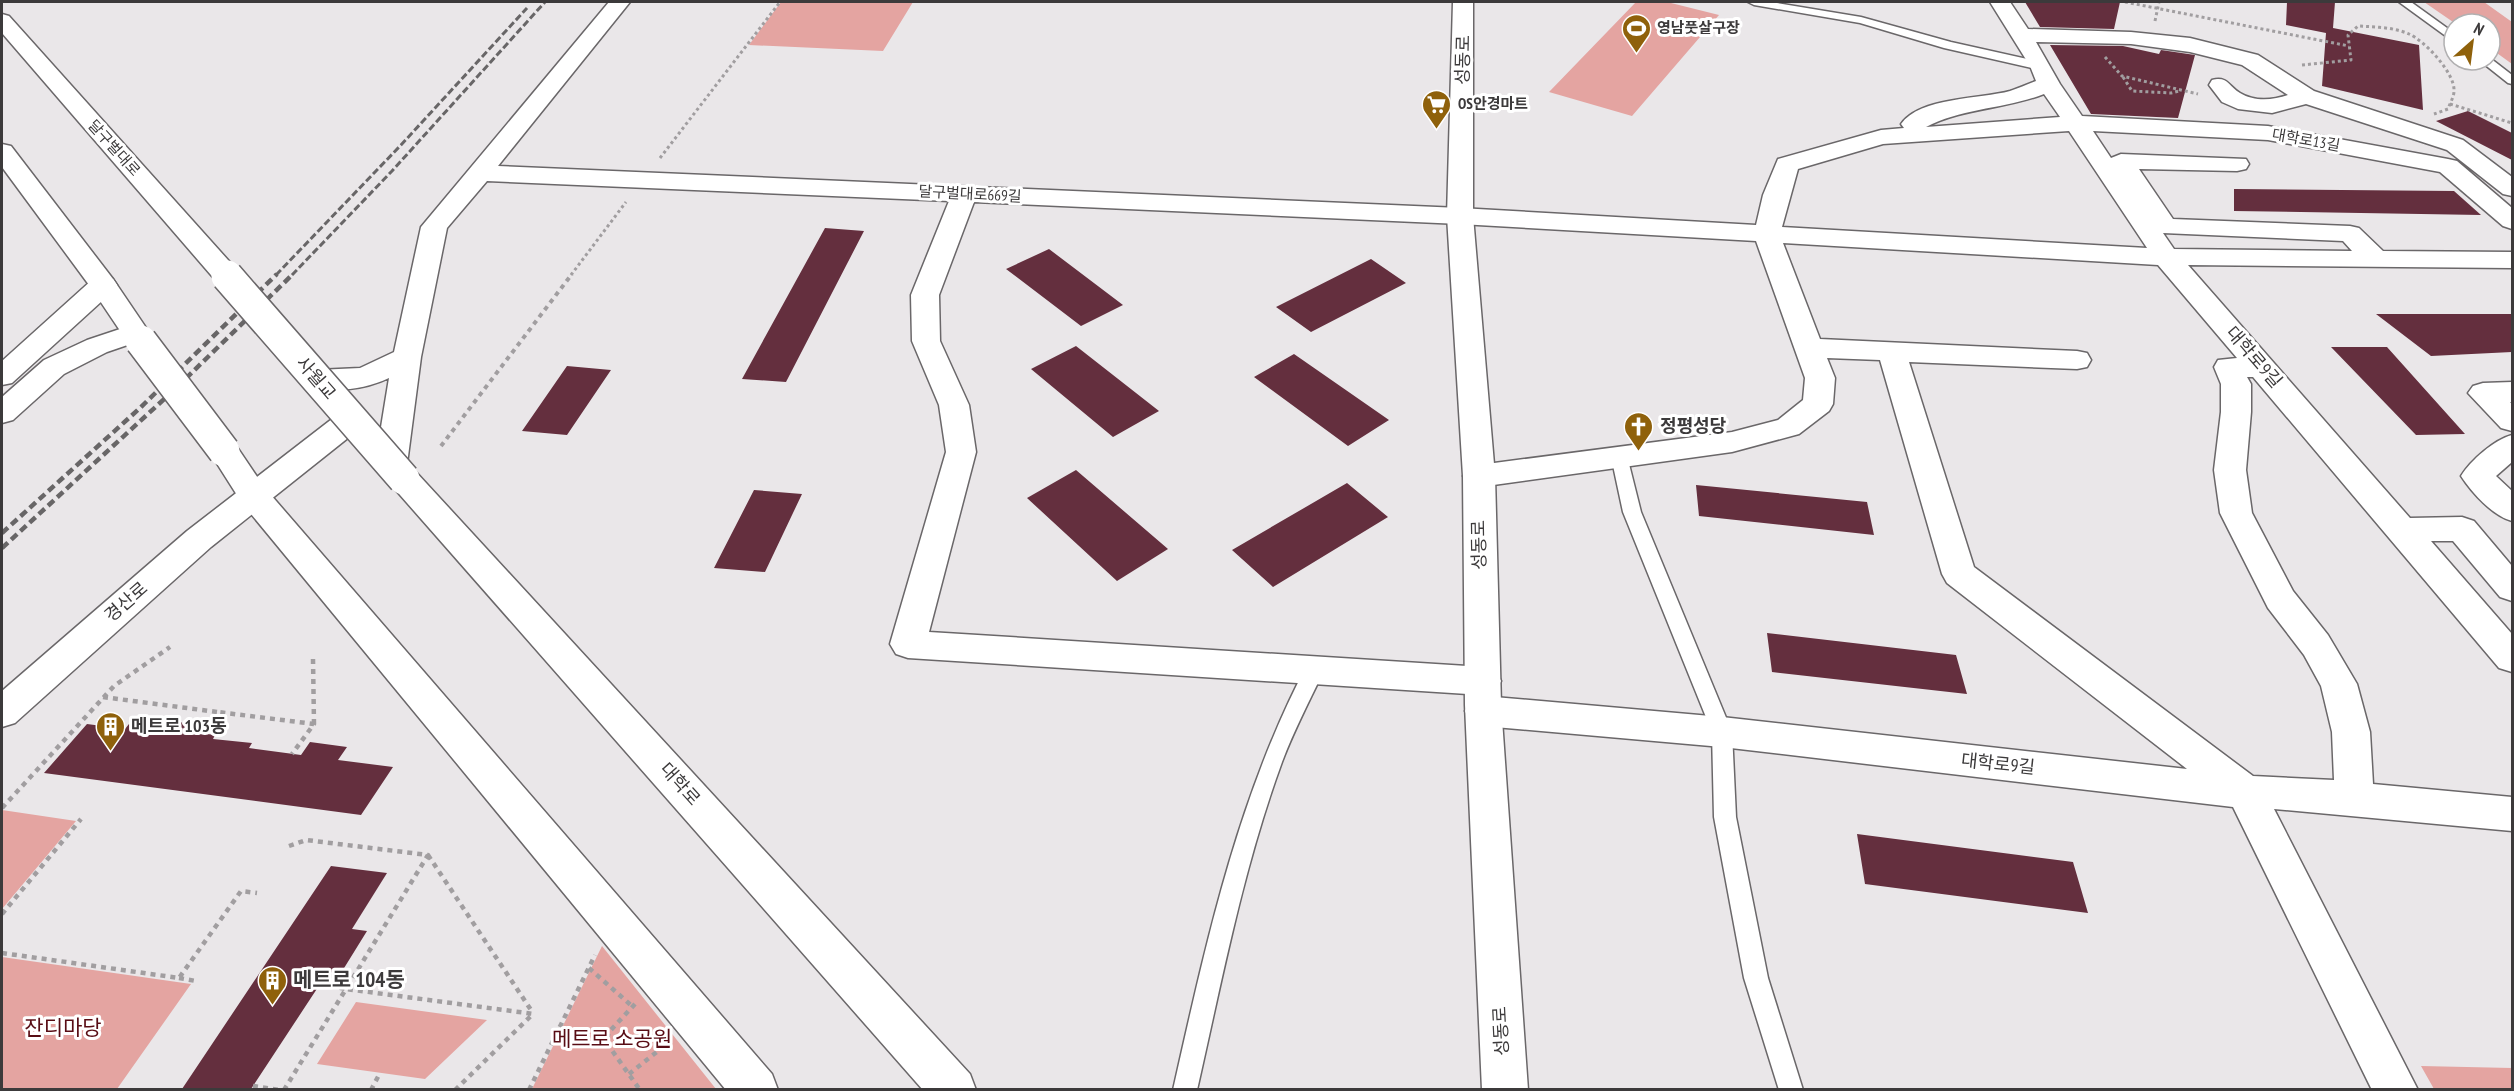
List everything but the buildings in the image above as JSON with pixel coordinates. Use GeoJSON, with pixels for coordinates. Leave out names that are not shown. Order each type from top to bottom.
{"type":"FeatureCollection","features":[{"type":"Feature","properties":{"kind":"street"},"geometry":{"type":"LineString","coordinates":[[397,472],[407,357],[434,227],[620,2]]}},
{"type":"Feature","properties":{"kind":"street","name":"성동로"},"geometry":{"type":"LineString","coordinates":[[1463,2],[1460,216],[1479,476],[1483,696],[1505,1089]]}},
{"type":"Feature","properties":{"kind":"street","name":"대학로9길"},"geometry":{"type":"LineString","coordinates":[[2000,2],[2022,34],[2045,75],[2166,257],[2404,530],[2512,658]]}},
{"type":"Feature","properties":{"kind":"street","name":"달구벌대로"},"geometry":{"type":"LineString","coordinates":[[2,20],[227,276]]}},
{"type":"Feature","properties":{"kind":"street"},"geometry":{"type":"LineString","coordinates":[[2022,34],[2131,38],[2190,45],[2250,60],[2306,96],[2455,145],[2512,189]]}},
{"type":"Feature","properties":{"kind":"street"},"geometry":{"type":"LineString","coordinates":[[1898,136],[1916,122],[1938,111],[2015,97],[2045,75]]}},
{"type":"Feature","properties":{"kind":"street"},"geometry":{"type":"LineString","coordinates":[[2230,131],[2209,93],[2222,90],[2232,98],[2266,107],[2281,105],[2306,96]]}},
{"type":"Feature","properties":{"kind":"street","name":"대학로13길"},"geometry":{"type":"LineString","coordinates":[[1767,234],[1776,195],[1787,164],[1881,137],[2078,123],[2268,133],[2448,166],[2512,221]]}},
{"type":"Feature","properties":{"kind":"street"},"geometry":{"type":"LineString","coordinates":[[2,151],[103,285],[138,337],[224,451],[253,495],[756,1089]]}},
{"type":"Feature","properties":{"kind":"street"},"geometry":{"type":"LineString","coordinates":[[2236,164],[2121,161],[2165,226],[2350,234],[2374,258]]}},
{"type":"Feature","properties":{"kind":"street","name":"달구벌대로669길"},"geometry":{"type":"LineString","coordinates":[[480,173],[1460,216],[2166,257],[2512,260]]}},
{"type":"Feature","properties":{"kind":"street","name":"대학로9길"},"geometry":{"type":"LineString","coordinates":[[965,193],[926,295],[926,341],[954,405],[961,452],[908,644],[1314,670],[1722,732],[2245,792],[2354,799],[2512,814]]}},
{"type":"Feature","properties":{"kind":"street"},"geometry":{"type":"LineString","coordinates":[[1479,476],[1732,442],[1788,427],[1818,404],[1820,378],[1767,234]]}},
{"type":"Feature","properties":{"kind":"street","name":"사월교"},"geometry":{"type":"LineString","coordinates":[[227,276],[397,472]]}},
{"type":"Feature","properties":{"kind":"street"},"geometry":{"type":"LineString","coordinates":[[2,376],[103,285]]}},
{"type":"Feature","properties":{"kind":"street"},"geometry":{"type":"LineString","coordinates":[[2,413],[54,367],[97,346],[138,337]]}},
{"type":"Feature","properties":{"kind":"street"},"geometry":{"type":"LineString","coordinates":[[1809,348],[2077,360]]}},
{"type":"Feature","properties":{"kind":"street"},"geometry":{"type":"LineString","coordinates":[[1892,352],[1959,574],[2245,792],[2396,1089]]}},
{"type":"Feature","properties":{"kind":"street"},"geometry":{"type":"LineString","coordinates":[[317,379],[344,381],[363,379],[407,357]]}},
{"type":"Feature","properties":{"kind":"street"},"geometry":{"type":"LineString","coordinates":[[2263,368],[2228,367],[2236,384],[2236,412],[2230,470],[2236,513],[2280,599],[2316,645],[2339,684],[2351,732],[2354,799]]}},
{"type":"Feature","properties":{"kind":"street"},"geometry":{"type":"LineString","coordinates":[[2512,392],[2483,393],[2512,421]]}},
{"type":"Feature","properties":{"kind":"street","name":"경산로"},"geometry":{"type":"LineString","coordinates":[[2,712],[253,495],[352,419]]}},
{"type":"Feature","properties":{"kind":"street"},"geometry":{"type":"LineString","coordinates":[[2512,445],[2477,476],[2512,510]]}},
{"type":"Feature","properties":{"kind":"street","name":"대학로"},"geometry":{"type":"LineString","coordinates":[[397,472],[954,1089]]}},
{"type":"Feature","properties":{"kind":"street"},"geometry":{"type":"LineString","coordinates":[[2404,530],[2512,528]]}},
{"type":"Feature","properties":{"kind":"street"},"geometry":{"type":"LineString","coordinates":[[2462,529],[2512,588]]}},
{"type":"Feature","properties":{"kind":"lane"},"geometry":{"type":"LineString","coordinates":[[1754,2],[1861,20],[2045,75]]}},
{"type":"Feature","properties":{"kind":"lane"},"geometry":{"type":"LineString","coordinates":[[2404,2],[2442,29]]}},
{"type":"Feature","properties":{"kind":"lane"},"geometry":{"type":"LineString","coordinates":[[1619,456],[1632,512],[1722,732],[1725,817],[1754,967],[1791,1089]]}},
{"type":"Feature","properties":{"kind":"lane"},"geometry":{"type":"LineString","coordinates":[[1185,1089],[1246,845],[1272,761],[1314,670]]}},
{"type":"Feature","properties":{"kind":"path"},"geometry":{"type":"LineString","coordinates":[[441,446],[780,2]]}},
{"type":"Feature","properties":{"kind":"path"},"geometry":{"type":"LineString","coordinates":[[2125,2],[2349,46]]}},
{"type":"Feature","properties":{"kind":"path"},"geometry":{"type":"LineString","coordinates":[[2296,66],[2351,60],[2348,35],[2358,26],[2402,30],[2434,50],[2454,84],[2455,95],[2448,109],[2427,116]]}},
{"type":"Feature","properties":{"kind":"path"},"geometry":{"type":"LineString","coordinates":[[2087,37],[2122,76],[2132,91],[2171,93],[2182,90]]}},
{"type":"Feature","properties":{"kind":"path"},"geometry":{"type":"LineString","coordinates":[[2122,76],[2182,90],[2209,93]]}},
{"type":"Feature","properties":{"kind":"path"},"geometry":{"type":"LineString","coordinates":[[2450,104],[2512,123]]}},
{"type":"Feature","properties":{"kind":"path"},"geometry":{"type":"LineString","coordinates":[[2,807],[103,697],[121,681],[171,648]]}},
{"type":"Feature","properties":{"kind":"path"},"geometry":{"type":"LineString","coordinates":[[292,754],[314,724],[313,660]]}},
{"type":"Feature","properties":{"kind":"path"},"geometry":{"type":"LineString","coordinates":[[103,697],[314,724]]}},
{"type":"Feature","properties":{"kind":"path"},"geometry":{"type":"LineString","coordinates":[[200,733],[218,712]]}},
{"type":"Feature","properties":{"kind":"path"},"geometry":{"type":"LineString","coordinates":[[2,914],[81,819]]}},
{"type":"Feature","properties":{"kind":"path"},"geometry":{"type":"LineString","coordinates":[[289,846],[306,840],[428,855],[534,1014]]}},
{"type":"Feature","properties":{"kind":"path"},"geometry":{"type":"LineString","coordinates":[[253,1086],[282,1089],[428,855]]}},
{"type":"Feature","properties":{"kind":"path"},"geometry":{"type":"LineString","coordinates":[[179,978],[241,891],[257,893]]}},
{"type":"Feature","properties":{"kind":"path"},"geometry":{"type":"LineString","coordinates":[[529,1089],[598,950]]}},
{"type":"Feature","properties":{"kind":"path"},"geometry":{"type":"LineString","coordinates":[[2,953],[196,981]]}},
{"type":"Feature","properties":{"kind":"path"},"geometry":{"type":"LineString","coordinates":[[589,968],[633,1006]]}},
{"type":"Feature","properties":{"kind":"path"},"geometry":{"type":"LineString","coordinates":[[320,984],[534,1014]]}},
{"type":"Feature","properties":{"kind":"path"},"geometry":{"type":"LineString","coordinates":[[639,1000],[606,1037],[607,1047],[640,1089]]}},
{"type":"Feature","properties":{"kind":"path"},"geometry":{"type":"LineString","coordinates":[[455,1089],[534,1014]]}},
{"type":"Feature","properties":{"kind":"path"},"geometry":{"type":"LineString","coordinates":[[629,1074],[678,1036]]}},
{"type":"Feature","properties":{"kind":"path"},"geometry":{"type":"LineString","coordinates":[[371,1089],[380,1073]]}},
{"type":"Feature","properties":{"kind":"green space"},"geometry":{"type":"Polygon","coordinates":[[[781,2],[913,2],[883,51],[749,45],[781,2]]]}},
{"type":"Feature","properties":{"kind":"green space","name":"영남풋살구장"},"geometry":{"type":"Polygon","coordinates":[[[1636,2],[1667,2],[1719,15],[1632,116],[1549,92],[1636,2]]]}},
{"type":"Feature","properties":{"kind":"green space"},"geometry":{"type":"Polygon","coordinates":[[[2424,2],[2484,2],[2498,12],[2442,12],[2442,14],[2424,2]]]}},
{"type":"Feature","properties":{"kind":"green space"},"geometry":{"type":"Polygon","coordinates":[[[2502,15],[2512,22],[2512,64],[2502,57],[2502,15]]]}},
{"type":"Feature","properties":{"kind":"green space"},"geometry":{"type":"Polygon","coordinates":[[[2,810],[76,821],[2,909],[2,810]]]}},
{"type":"Feature","properties":{"kind":"green space","name":"메트로 소공원"},"geometry":{"type":"Polygon","coordinates":[[[602,946],[716,1089],[532,1089],[602,946]]]}},
{"type":"Feature","properties":{"kind":"green space","name":"잔디마당"},"geometry":{"type":"Polygon","coordinates":[[[2,957],[191,984],[117,1089],[2,1089],[2,957]]]}},
{"type":"Feature","properties":{"kind":"green space"},"geometry":{"type":"Polygon","coordinates":[[[356,1002],[487,1020],[425,1079],[317,1064],[356,1002]]]}},
{"type":"Feature","properties":{"kind":"green space"},"geometry":{"type":"Polygon","coordinates":[[[2421,1066],[2512,1068],[2512,1089],[2434,1089],[2421,1066]]]}},
{"type":"Feature","properties":{"kind":"railway"},"geometry":{"type":"LineString","coordinates":[[292,275],[392,171],[545,2]]}},
{"type":"Feature","properties":{"kind":"railway"},"geometry":{"type":"LineString","coordinates":[[276,275],[401,145],[527,8]]}},
{"type":"Feature","properties":{"kind":"railway"},"geometry":{"type":"LineString","coordinates":[[2,533],[140,408],[276,275]]}},
{"type":"Feature","properties":{"kind":"railway"},"geometry":{"type":"LineString","coordinates":[[2,548],[174,390],[292,275]]}},
{"type":"Feature","properties":{"kind":"place","name":"영남풋살구장"},"geometry":{"type":"Point","coordinates":[1636,54]}},
{"type":"Feature","properties":{"kind":"place","name":"OS안경마트"},"geometry":{"type":"Point","coordinates":[1437,130]}},
{"type":"Feature","properties":{"kind":"place","name":"정평성당"},"geometry":{"type":"Point","coordinates":[1639,452]}},
{"type":"Feature","properties":{"kind":"place","name":"메트로 103동"},"geometry":{"type":"Point","coordinates":[110,752]}},
{"type":"Feature","properties":{"kind":"place","name":"메트로 104동"},"geometry":{"type":"Point","coordinates":[272,1006]}}]}
